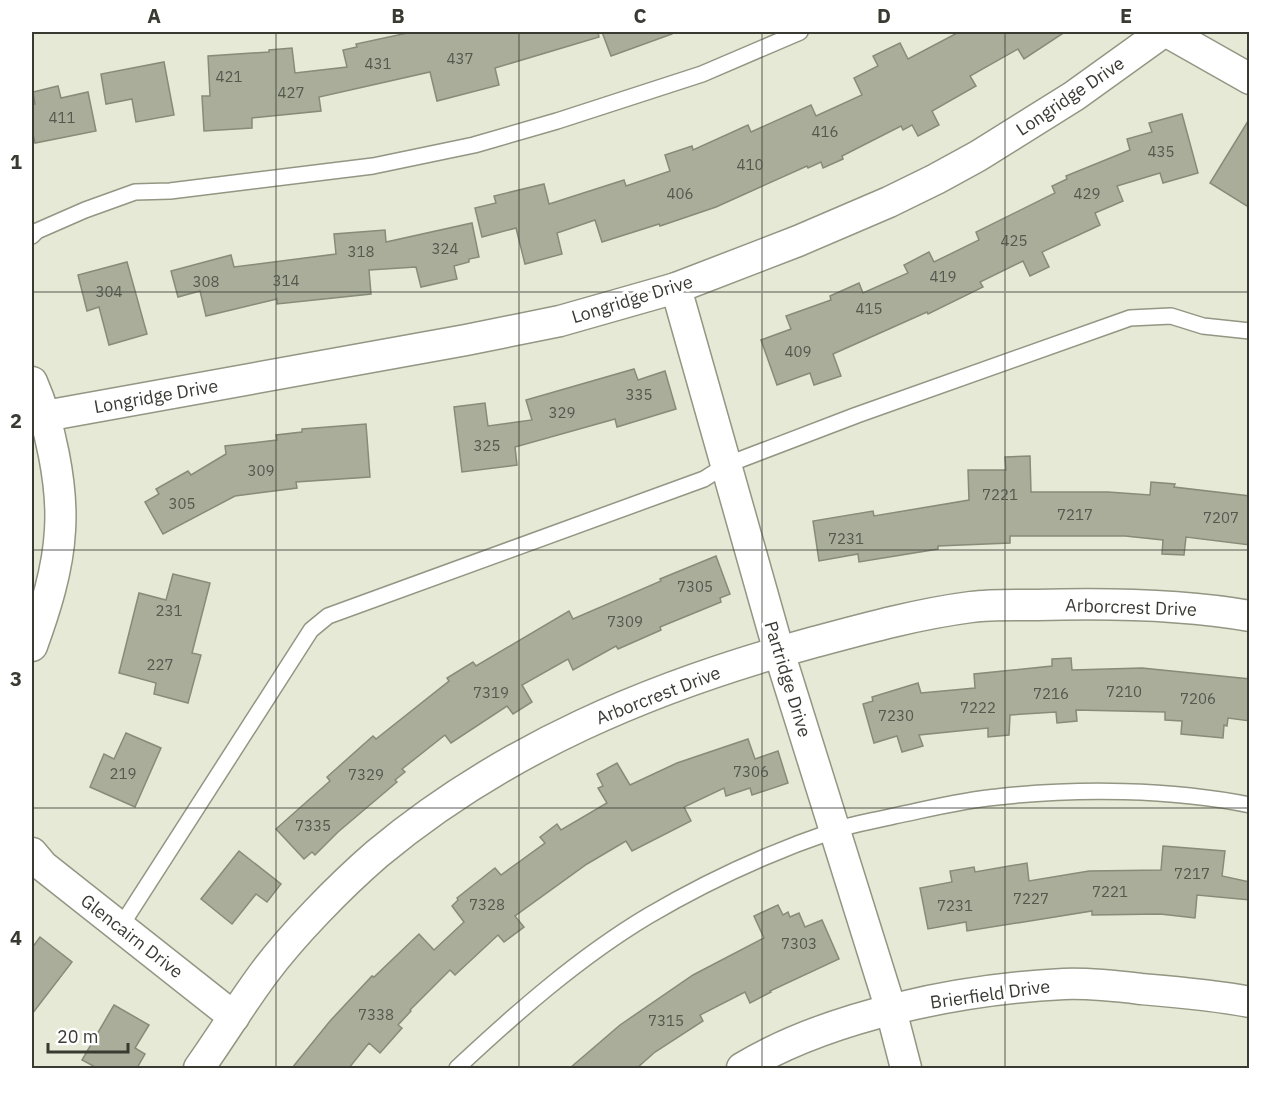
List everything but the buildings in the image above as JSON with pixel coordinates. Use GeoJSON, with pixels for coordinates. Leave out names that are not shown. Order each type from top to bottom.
{"type":"FeatureCollection","features":[{"type":"Feature","properties":{"kind":"street"},"geometry":{"type":"LineString","coordinates":[[1165,32],[1250,80]]}},
{"type":"Feature","properties":{"kind":"street","name":"Longridge Drive"},"geometry":{"type":"LineString","coordinates":[[45,416],[560,321],[676,288],[798,241],[936,179],[978,156],[1074,96],[1165,32]]}},
{"type":"Feature","properties":{"kind":"street","name":"Partridge Drive"},"geometry":{"type":"LineString","coordinates":[[676,288],[778,652],[891,1010],[906,1068]]}},
{"type":"Feature","properties":{"kind":"street"},"geometry":{"type":"LineString","coordinates":[[32,382],[45,416],[54,460],[60,530],[54,571],[32,646]]}},
{"type":"Feature","properties":{"kind":"street","name":"Arborcrest Drive"},"geometry":{"type":"LineString","coordinates":[[200,1068],[271,964],[291,940],[375,856],[427,814],[474,783],[542,744],[603,715],[687,681],[778,652],[872,627],[972,606],[1088,603],[1221,611],[1250,616]]}},
{"type":"Feature","properties":{"kind":"street","name":"Glencairn Drive"},"geometry":{"type":"LineString","coordinates":[[32,853],[44,866],[234,1017]]}},
{"type":"Feature","properties":{"kind":"street","name":"Brierfield Drive"},"geometry":{"type":"LineString","coordinates":[[742,1068],[791,1044],[840,1024],[891,1010],[981,993],[1066,984],[1161,990],[1250,1002]]}},
{"type":"Feature","properties":{"kind":"lane"},"geometry":{"type":"LineString","coordinates":[[32,236],[37,231],[85,210],[135,192],[251,182],[374,166],[474,145],[702,74],[800,32]]}},
{"type":"Feature","properties":{"kind":"lane"},"geometry":{"type":"LineString","coordinates":[[121,926],[311,630],[328,616],[704,479],[726,465],[867,412],[1130,318],[1171,316],[1203,326],[1250,331]]}},
{"type":"Feature","properties":{"kind":"lane"},"geometry":{"type":"LineString","coordinates":[[457,1068],[512,1016],[589,956],[648,916],[727,874],[834,830],[926,809],[996,797],[1105,791],[1211,797],[1250,805]]}}]}
